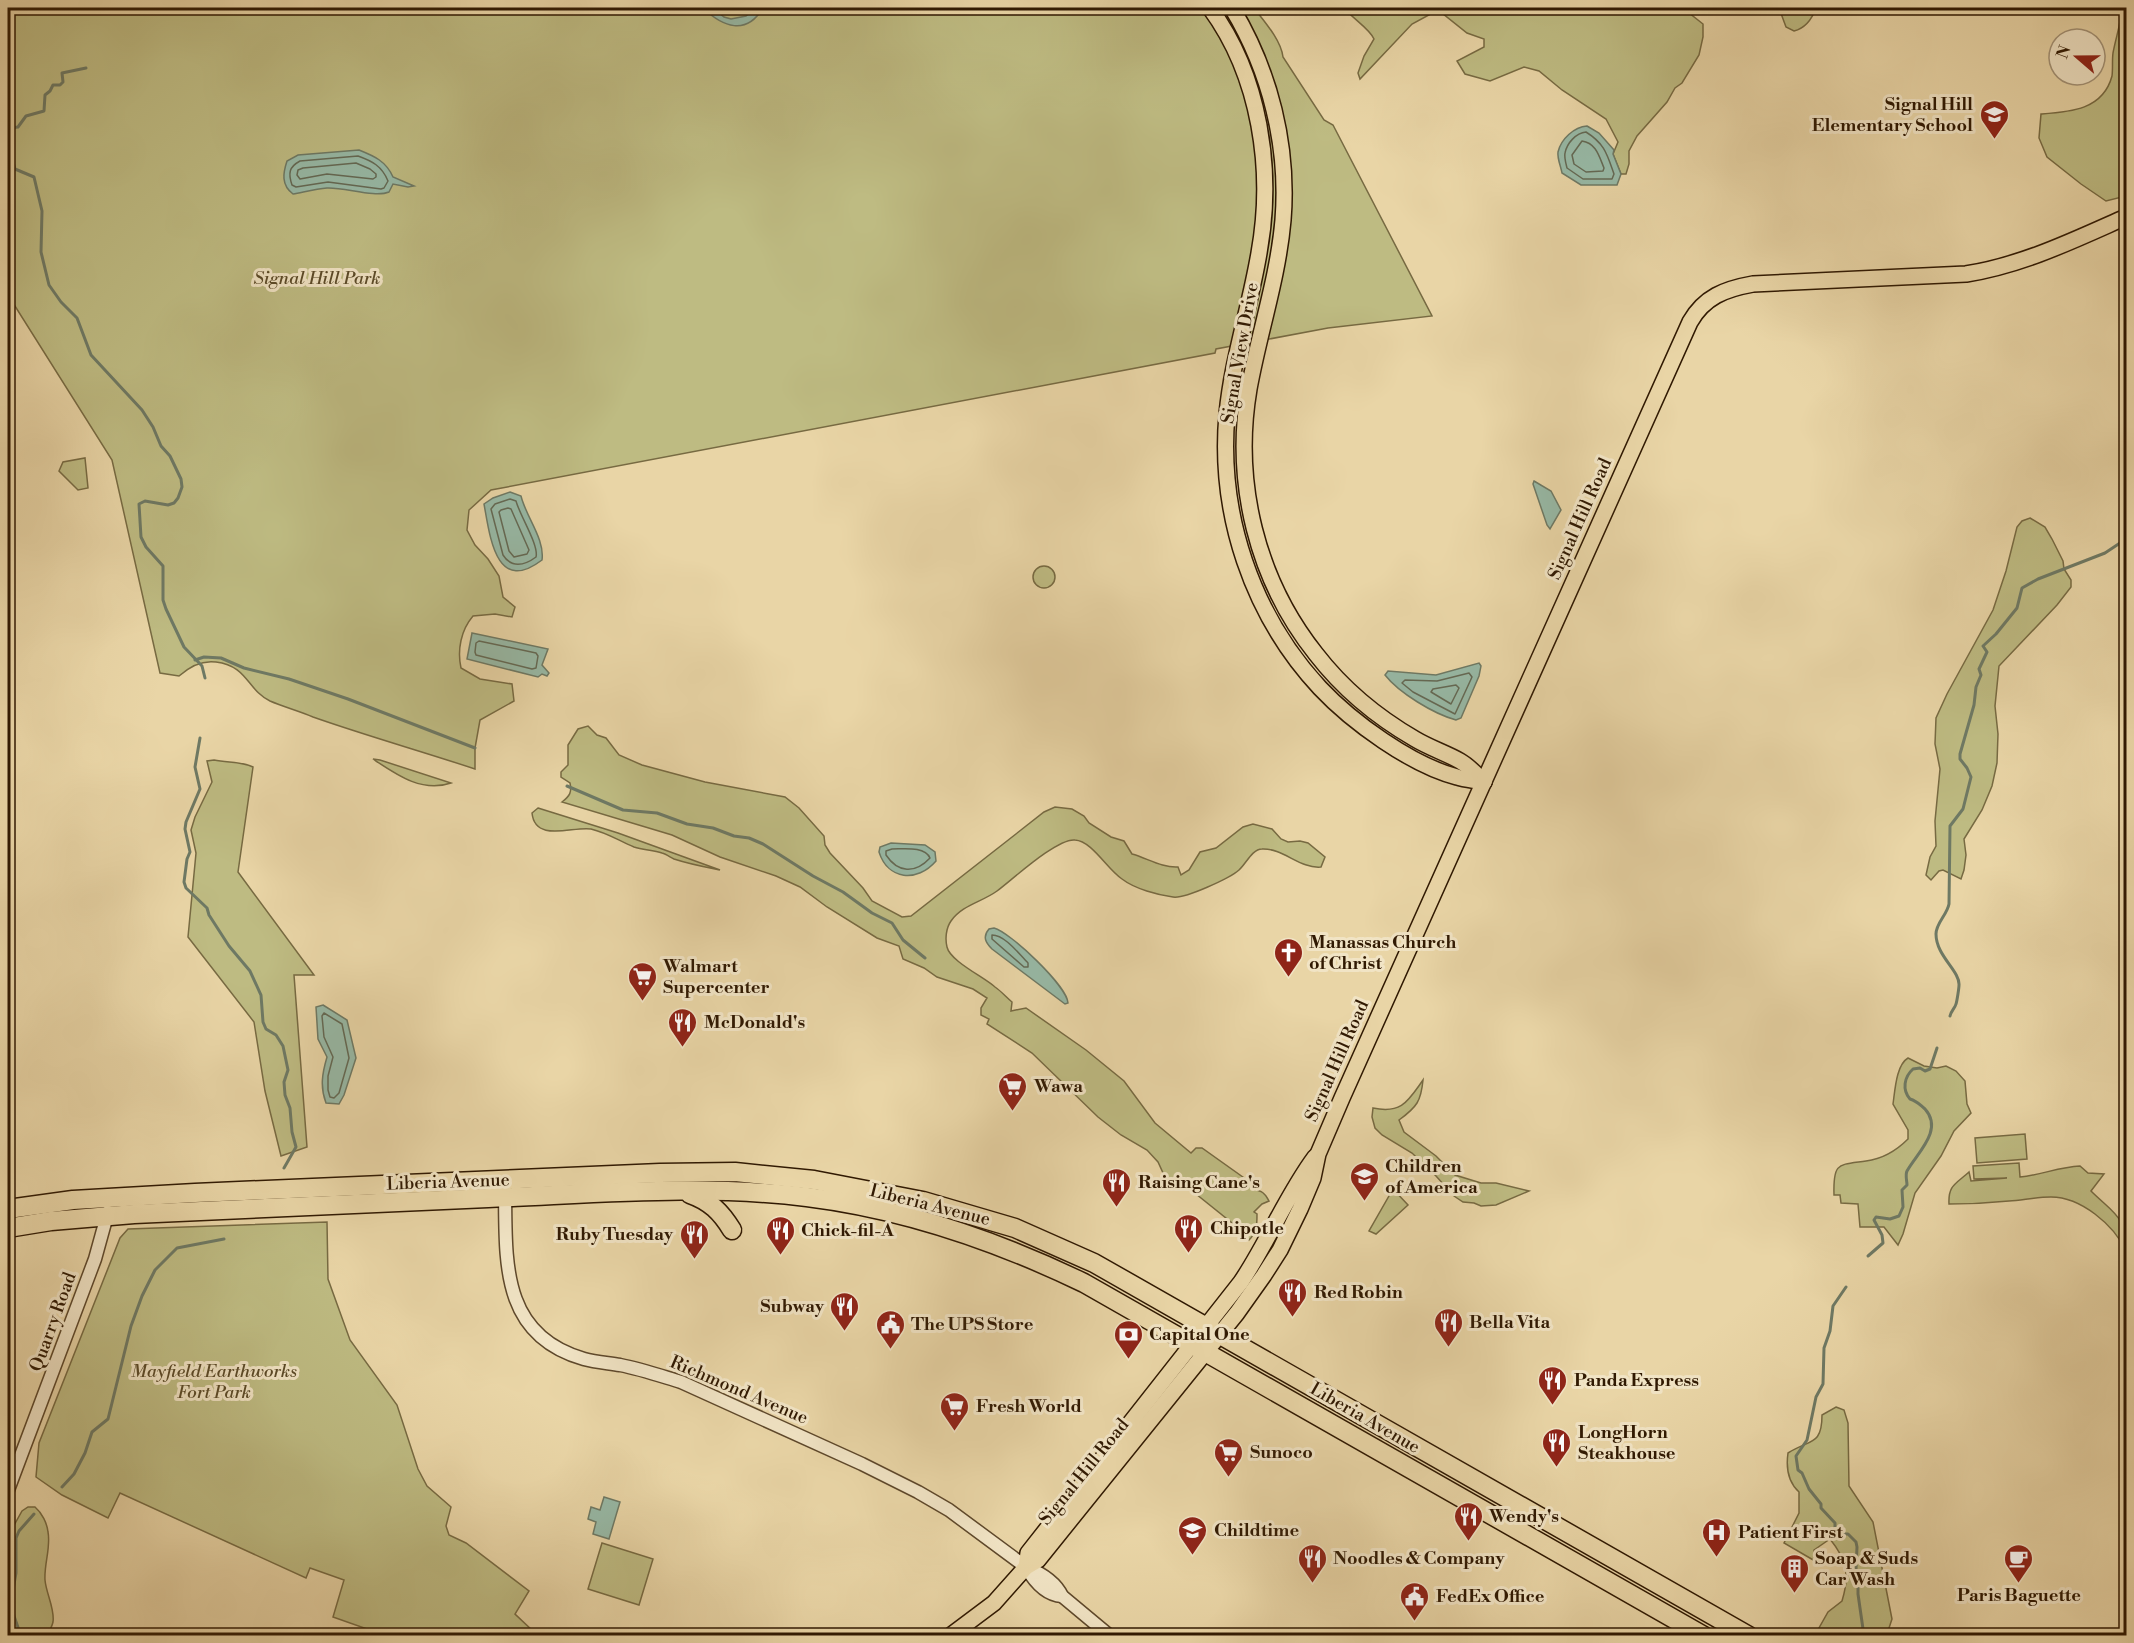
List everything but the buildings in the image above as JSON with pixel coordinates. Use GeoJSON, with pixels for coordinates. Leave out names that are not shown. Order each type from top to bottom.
{"type":"FeatureCollection","features":[{"type":"Feature","properties":{"kind":"highway","name":"Liberia Avenue"},"geometry":{"type":"LineString","coordinates":[[8,1228],[107,1216],[505,1189],[671,1172],[735,1172],[793,1177],[891,1193],[1015,1227],[1094,1263],[1749,1635]]}},
{"type":"Feature","properties":{"kind":"highway","name":"Liberia Avenue"},"geometry":{"type":"LineString","coordinates":[[8,1209],[112,1197],[505,1189],[736,1191],[806,1197],[863,1206],[918,1219],[1005,1248],[1054,1269],[1115,1300],[1704,1635]]}},
{"type":"Feature","properties":{"kind":"highway"},"geometry":{"type":"LineString","coordinates":[[676,1191],[710,1203],[732,1230]]}},
{"type":"Feature","properties":{"kind":"main road","name":"Signal View Drive"},"geometry":{"type":"LineString","coordinates":[[1210,8],[1225,32],[1248,86],[1256,114],[1264,171],[1263,224],[1259,253],[1231,382],[1225,441],[1226,477],[1232,515],[1250,578],[1272,623],[1288,648],[1306,672],[1341,708],[1379,737],[1417,760],[1456,777],[1484,782]]}},
{"type":"Feature","properties":{"kind":"main road","name":"Signal View Drive"},"geometry":{"type":"LineString","coordinates":[[1232,8],[1253,48],[1266,81],[1276,119],[1283,166],[1280,248],[1249,389],[1245,419],[1247,495],[1260,551],[1283,604],[1298,629],[1330,672],[1372,711],[1426,745],[1462,762],[1484,782]]}},
{"type":"Feature","properties":{"kind":"main road","name":"Signal Hill Road"},"geometry":{"type":"LineString","coordinates":[[1026,1567],[1028,1553],[1112,1446],[1213,1332],[1297,1181],[1317,1154],[1690,322],[1705,303],[1718,293],[1753,284],[1966,274],[1992,270],[2034,256],[2127,217]]}},
{"type":"Feature","properties":{"kind":"main road","name":"Signal Hill Road"},"geometry":{"type":"LineString","coordinates":[[950,1635],[994,1603],[1026,1567],[1038,1560],[1088,1498],[1199,1348]]}},
{"type":"Feature","properties":{"kind":"main road"},"geometry":{"type":"LineString","coordinates":[[1088,1498],[1097,1474],[1114,1452],[1112,1446]]}},
{"type":"Feature","properties":{"kind":"street","name":"Richmond Avenue"},"geometry":{"type":"LineString","coordinates":[[505,1189],[507,1258],[511,1287],[521,1313],[550,1344],[587,1360],[650,1372],[681,1382],[862,1464],[949,1510],[1026,1567],[1033,1580],[1051,1594],[1062,1596],[1110,1635]]}},
{"type":"Feature","properties":{"kind":"street","name":"Quarry Road"},"geometry":{"type":"LineString","coordinates":[[8,1490],[95,1259],[112,1197]]}},
{"type":"Feature","properties":{"kind":"green space","name":"Signal Hill Park"},"geometry":{"type":"Polygon","coordinates":[[[8,8],[1254,8],[1276,37],[1283,57],[1324,120],[1333,125],[1432,316],[1328,328],[1216,349],[1215,353],[491,490],[469,510],[467,530],[475,545],[499,576],[503,597],[515,607],[512,617],[495,614],[473,616],[463,634],[460,661],[461,668],[480,679],[512,684],[514,701],[480,720],[475,748],[475,769],[333,724],[270,701],[256,691],[241,673],[227,664],[201,663],[179,676],[160,673],[112,460],[8,295],[8,8]]]}},
{"type":"Feature","properties":{"kind":"green space"},"geometry":{"type":"Polygon","coordinates":[[[1344,8],[1666,8],[1689,13],[1703,24],[1703,37],[1699,55],[1682,83],[1675,88],[1667,102],[1637,136],[1629,151],[1626,174],[1621,174],[1613,154],[1618,142],[1606,119],[1562,90],[1539,71],[1524,67],[1490,81],[1465,74],[1457,61],[1484,47],[1484,39],[1467,33],[1438,10],[1412,24],[1360,79],[1358,73],[1364,56],[1374,39],[1369,31],[1344,8]]]}},
{"type":"Feature","properties":{"kind":"green space"},"geometry":{"type":"Polygon","coordinates":[[[1779,8],[1816,8],[1808,23],[1794,31],[1786,27],[1779,8]]]}},
{"type":"Feature","properties":{"kind":"green space"},"geometry":{"type":"Polygon","coordinates":[[[2122,8],[2126,8],[2126,196],[2106,201],[2047,157],[2039,138],[2041,114],[2084,107],[2101,96],[2108,87],[2112,76],[2113,53],[2122,8]]]}},
{"type":"Feature","properties":{"kind":"green space"},"geometry":{"type":"Polygon","coordinates":[[[85,458],[88,488],[78,490],[59,471],[63,462],[85,458]]]}},
{"type":"Feature","properties":{"kind":"green space"},"geometry":{"type":"Polygon","coordinates":[[[2030,518],[2045,527],[2063,561],[2064,569],[2071,580],[2071,587],[1999,666],[1995,706],[1998,734],[1997,763],[1992,786],[1982,810],[1964,839],[1966,855],[1961,879],[1943,870],[1931,880],[1926,875],[1930,857],[1936,846],[1935,821],[1940,769],[1935,744],[1936,718],[1993,610],[2017,527],[2022,521],[2030,518]]]}},
{"type":"Feature","properties":{"kind":"green space"},"geometry":{"type":"Polygon","coordinates":[[[1044,566],[1052,569],[1055,577],[1052,585],[1044,588],[1036,585],[1033,577],[1036,569],[1044,566]]]}},
{"type":"Feature","properties":{"kind":"green space"},"geometry":{"type":"Polygon","coordinates":[[[588,726],[597,735],[606,738],[619,755],[642,765],[705,782],[785,797],[799,808],[824,836],[825,845],[830,853],[872,901],[902,917],[911,916],[1044,812],[1055,807],[1072,809],[1111,837],[1124,841],[1132,854],[1160,864],[1178,867],[1181,875],[1189,870],[1200,852],[1216,848],[1243,827],[1253,824],[1272,829],[1281,839],[1288,842],[1308,843],[1325,857],[1321,867],[1306,865],[1277,852],[1262,849],[1252,854],[1239,870],[1227,878],[1197,891],[1173,897],[1127,883],[1087,845],[1075,840],[1067,841],[1046,852],[991,895],[966,907],[951,921],[946,934],[947,947],[954,958],[990,983],[1012,1002],[1011,1011],[1026,1008],[1086,1050],[1124,1081],[1155,1123],[1191,1153],[1196,1148],[1202,1148],[1247,1180],[1253,1189],[1265,1194],[1269,1201],[1254,1212],[1257,1214],[1257,1225],[1252,1237],[1245,1240],[1242,1231],[1186,1186],[1177,1187],[1164,1175],[1158,1162],[1147,1150],[1121,1135],[1098,1117],[1032,1053],[987,1024],[989,1019],[981,1015],[981,1008],[987,998],[973,989],[937,977],[924,968],[903,959],[899,946],[877,938],[800,887],[776,876],[720,857],[672,835],[562,802],[569,796],[571,789],[570,783],[561,777],[561,772],[568,765],[568,745],[578,729],[588,726]]]}},
{"type":"Feature","properties":{"kind":"green space"},"geometry":{"type":"Polygon","coordinates":[[[373,759],[451,783],[430,786],[410,781],[373,759]]]}},
{"type":"Feature","properties":{"kind":"green space"},"geometry":{"type":"Polygon","coordinates":[[[214,760],[253,767],[238,872],[314,975],[294,975],[307,1147],[281,1156],[265,1091],[254,1022],[188,937],[196,853],[191,830],[212,782],[207,761],[214,760]]]}},
{"type":"Feature","properties":{"kind":"green space"},"geometry":{"type":"Polygon","coordinates":[[[538,808],[618,833],[720,870],[634,847],[591,829],[556,831],[540,828],[532,813],[538,808]]]}},
{"type":"Feature","properties":{"kind":"green space"},"geometry":{"type":"Polygon","coordinates":[[[1908,1058],[1924,1066],[1937,1068],[1946,1066],[1956,1071],[1965,1081],[1967,1104],[1971,1113],[1954,1131],[1941,1156],[1915,1193],[1898,1245],[1884,1227],[1860,1227],[1858,1204],[1841,1203],[1840,1195],[1834,1195],[1834,1184],[1839,1167],[1883,1156],[1908,1139],[1908,1130],[1893,1104],[1899,1072],[1908,1058]]]}},
{"type":"Feature","properties":{"kind":"green space"},"geometry":{"type":"Polygon","coordinates":[[[1423,1080],[1417,1103],[1399,1120],[1404,1132],[1436,1156],[1455,1175],[1481,1183],[1496,1183],[1529,1191],[1496,1205],[1481,1206],[1463,1202],[1454,1196],[1412,1153],[1382,1135],[1375,1128],[1372,1117],[1373,1108],[1398,1107],[1408,1100],[1423,1080]]]}},
{"type":"Feature","properties":{"kind":"green space"},"geometry":{"type":"Polygon","coordinates":[[[2025,1134],[2027,1159],[1977,1163],[1975,1138],[2025,1134]]]}},
{"type":"Feature","properties":{"kind":"green space"},"geometry":{"type":"Polygon","coordinates":[[[2019,1163],[2020,1177],[2080,1166],[2088,1173],[2104,1174],[2091,1191],[2112,1210],[2121,1222],[2126,1239],[2126,1251],[2121,1241],[2105,1222],[2085,1207],[2062,1198],[2046,1197],[1949,1204],[1951,1189],[1969,1172],[1971,1181],[2007,1178],[1974,1179],[1973,1166],[2019,1163]]]}},
{"type":"Feature","properties":{"kind":"green space"},"geometry":{"type":"Polygon","coordinates":[[[1393,1189],[1408,1205],[1376,1234],[1369,1231],[1393,1189]]]}},
{"type":"Feature","properties":{"kind":"green space","name":"Mayfield Earthworks Fort Park"},"geometry":{"type":"Polygon","coordinates":[[[327,1222],[328,1279],[350,1340],[397,1405],[418,1469],[427,1486],[451,1507],[446,1526],[449,1535],[466,1543],[529,1591],[515,1614],[535,1633],[534,1635],[370,1635],[370,1630],[333,1617],[344,1580],[310,1568],[306,1578],[120,1493],[108,1518],[62,1495],[36,1477],[39,1443],[120,1238],[128,1229],[327,1222]]]}},
{"type":"Feature","properties":{"kind":"green space"},"geometry":{"type":"Polygon","coordinates":[[[1836,1407],[1844,1410],[1848,1423],[1849,1486],[1873,1522],[1892,1619],[1889,1628],[1891,1635],[1815,1635],[1828,1612],[1842,1601],[1846,1583],[1843,1561],[1830,1539],[1814,1550],[1815,1561],[1784,1543],[1799,1513],[1799,1492],[1792,1484],[1789,1474],[1788,1453],[1817,1437],[1820,1432],[1822,1415],[1836,1407]]]}},
{"type":"Feature","properties":{"kind":"green space"},"geometry":{"type":"Polygon","coordinates":[[[28,1507],[38,1509],[44,1518],[49,1538],[45,1580],[52,1606],[53,1622],[49,1635],[12,1635],[16,1629],[8,1620],[8,1536],[22,1511],[28,1507]]]}},
{"type":"Feature","properties":{"kind":"green space"},"geometry":{"type":"Polygon","coordinates":[[[602,1543],[653,1559],[639,1605],[588,1589],[602,1543]]]}},
{"type":"Feature","properties":{"kind":"water"},"geometry":{"type":"Polygon","coordinates":[[[703,8],[713,8],[724,17],[731,19],[746,16],[755,8],[763,8],[749,22],[734,26],[718,20],[703,8]]]}},
{"type":"Feature","properties":{"kind":"water"},"geometry":{"type":"Polygon","coordinates":[[[1587,126],[1599,133],[1614,150],[1613,154],[1621,174],[1617,185],[1581,185],[1562,173],[1558,154],[1562,143],[1573,131],[1587,126]]]}},
{"type":"Feature","properties":{"kind":"water"},"geometry":{"type":"Polygon","coordinates":[[[359,150],[383,163],[393,177],[414,186],[393,184],[389,192],[383,194],[327,188],[293,194],[286,187],[284,174],[287,161],[298,155],[359,150]]]}},
{"type":"Feature","properties":{"kind":"water"},"geometry":{"type":"Polygon","coordinates":[[[1534,481],[1551,491],[1561,510],[1550,529],[1533,484],[1534,481]]]}},
{"type":"Feature","properties":{"kind":"water"},"geometry":{"type":"Polygon","coordinates":[[[510,492],[521,496],[541,544],[542,552],[542,560],[527,569],[514,571],[498,558],[489,532],[484,504],[510,492]]]}},
{"type":"Feature","properties":{"kind":"water"},"geometry":{"type":"Polygon","coordinates":[[[472,633],[548,649],[542,665],[549,673],[547,676],[542,674],[538,677],[467,659],[472,633]]]}},
{"type":"Feature","properties":{"kind":"water"},"geometry":{"type":"Polygon","coordinates":[[[1479,663],[1481,666],[1479,676],[1461,718],[1456,720],[1417,702],[1385,675],[1388,671],[1436,675],[1479,663]]]}},
{"type":"Feature","properties":{"kind":"water"},"geometry":{"type":"Polygon","coordinates":[[[891,843],[925,845],[935,852],[936,861],[920,873],[904,875],[896,873],[883,861],[879,852],[880,847],[891,843]]]}},
{"type":"Feature","properties":{"kind":"water"},"geometry":{"type":"Polygon","coordinates":[[[994,928],[1012,939],[1037,961],[1058,985],[1068,1003],[1065,1004],[992,949],[985,937],[989,929],[994,928]]]}},
{"type":"Feature","properties":{"kind":"water"},"geometry":{"type":"Polygon","coordinates":[[[323,1005],[347,1020],[356,1058],[339,1104],[326,1103],[322,1086],[327,1057],[318,1039],[316,1007],[323,1005]]]}},
{"type":"Feature","properties":{"kind":"water"},"geometry":{"type":"Polygon","coordinates":[[[604,1497],[620,1502],[609,1539],[593,1534],[596,1522],[588,1519],[591,1507],[600,1510],[604,1497]]]}},
{"type":"Feature","properties":{"kind":"waterway"},"geometry":{"type":"LineString","coordinates":[[10,128],[18,127],[26,116],[44,111],[45,95],[53,85],[60,85],[63,82],[62,73],[86,68]]}},
{"type":"Feature","properties":{"kind":"waterway"},"geometry":{"type":"LineString","coordinates":[[8,121],[9,148],[15,169],[34,177],[42,211],[41,252],[49,285],[61,302],[77,318],[91,355],[142,410],[181,479],[182,487],[174,503],[168,505],[145,501],[139,504],[141,537],[146,547],[163,566],[163,600],[166,609],[184,647],[202,666],[205,678]]}},
{"type":"Feature","properties":{"kind":"waterway"},"geometry":{"type":"LineString","coordinates":[[1950,1016],[1956,1002],[1958,980],[1940,949],[1936,934],[1949,904],[1950,826],[1963,809],[1971,777],[1960,759],[1960,754],[1981,675],[1979,669],[1987,652],[1983,646],[2017,608],[2022,588],[2038,579],[2105,553],[2126,539]]}},
{"type":"Feature","properties":{"kind":"waterway"},"geometry":{"type":"LineString","coordinates":[[195,660],[204,657],[221,658],[244,668],[289,679],[475,748]]}},
{"type":"Feature","properties":{"kind":"waterway"},"geometry":{"type":"LineString","coordinates":[[200,738],[195,767],[200,789],[186,822],[185,829],[190,852],[184,882],[186,888],[207,908],[229,946],[250,971],[261,995],[263,1022],[266,1029],[276,1035],[283,1046],[288,1070],[284,1082],[285,1095],[290,1108],[296,1147],[284,1168]]}},
{"type":"Feature","properties":{"kind":"waterway"},"geometry":{"type":"LineString","coordinates":[[567,786],[623,810],[657,813],[687,824],[713,828],[763,844],[843,892],[872,913],[892,923],[903,940],[925,958]]}},
{"type":"Feature","properties":{"kind":"waterway"},"geometry":{"type":"LineString","coordinates":[[1868,1256],[1883,1243],[1882,1235],[1874,1220],[1876,1217],[1890,1219],[1899,1216],[1903,1207],[1902,1190],[1907,1185],[1907,1171],[1930,1133],[1932,1125],[1930,1117],[1925,1109],[1910,1099],[1905,1084],[1913,1069],[1920,1068],[1925,1071],[1930,1069],[1937,1048]]}},
{"type":"Feature","properties":{"kind":"waterway"},"geometry":{"type":"LineString","coordinates":[[62,1487],[74,1474],[85,1453],[92,1432],[108,1419],[131,1326],[155,1270],[177,1248],[224,1239]]}},
{"type":"Feature","properties":{"kind":"waterway"},"geometry":{"type":"LineString","coordinates":[[1846,1287],[1833,1306],[1830,1331],[1824,1348],[1823,1384],[1816,1397],[1807,1440],[1796,1456],[1798,1470],[1802,1473],[1809,1489],[1821,1504],[1821,1508],[1835,1523],[1835,1534],[1848,1534],[1856,1542],[1858,1594],[1864,1636]]}},
{"type":"Feature","properties":{"kind":"waterway"},"geometry":{"type":"LineString","coordinates":[[21,1636],[11,1601],[16,1573],[16,1538],[34,1514]]}},
{"type":"Feature","properties":{"kind":"place","name":"Signal Hill Elementary School"},"geometry":{"type":"Point","coordinates":[1994,140]}},
{"type":"Feature","properties":{"kind":"place","name":"Manassas Church of Christ"},"geometry":{"type":"Point","coordinates":[1288,978]}},
{"type":"Feature","properties":{"kind":"place","name":"Walmart Supercenter"},"geometry":{"type":"Point","coordinates":[642,1002]}},
{"type":"Feature","properties":{"kind":"place","name":"McDonald's"},"geometry":{"type":"Point","coordinates":[683,1048]}},
{"type":"Feature","properties":{"kind":"place","name":"Wawa"},"geometry":{"type":"Point","coordinates":[1013,1112]}},
{"type":"Feature","properties":{"kind":"place","name":"Children of America"},"geometry":{"type":"Point","coordinates":[1364,1202]}},
{"type":"Feature","properties":{"kind":"place","name":"Raising Cane's"},"geometry":{"type":"Point","coordinates":[1117,1208]}},
{"type":"Feature","properties":{"kind":"place","name":"Chipotle"},"geometry":{"type":"Point","coordinates":[1189,1254]}},
{"type":"Feature","properties":{"kind":"place","name":"Chick-fil-A"},"geometry":{"type":"Point","coordinates":[780,1256]}},
{"type":"Feature","properties":{"kind":"place","name":"Ruby Tuesday"},"geometry":{"type":"Point","coordinates":[694,1260]}},
{"type":"Feature","properties":{"kind":"place","name":"Red Robin"},"geometry":{"type":"Point","coordinates":[1293,1318]}},
{"type":"Feature","properties":{"kind":"place","name":"Subway"},"geometry":{"type":"Point","coordinates":[845,1332]}},
{"type":"Feature","properties":{"kind":"place","name":"Bella Vita"},"geometry":{"type":"Point","coordinates":[1448,1348]}},
{"type":"Feature","properties":{"kind":"place","name":"The UPS Store"},"geometry":{"type":"Point","coordinates":[890,1350]}},
{"type":"Feature","properties":{"kind":"place","name":"Capital One"},"geometry":{"type":"Point","coordinates":[1128,1360]}},
{"type":"Feature","properties":{"kind":"place","name":"Panda Express"},"geometry":{"type":"Point","coordinates":[1553,1406]}},
{"type":"Feature","properties":{"kind":"place","name":"Fresh World"},"geometry":{"type":"Point","coordinates":[955,1432]}},
{"type":"Feature","properties":{"kind":"place","name":"LongHorn Steakhouse"},"geometry":{"type":"Point","coordinates":[1557,1468]}},
{"type":"Feature","properties":{"kind":"place","name":"Sunoco"},"geometry":{"type":"Point","coordinates":[1229,1478]}},
{"type":"Feature","properties":{"kind":"place","name":"Wendy's"},"geometry":{"type":"Point","coordinates":[1468,1542]}},
{"type":"Feature","properties":{"kind":"place","name":"Childtime"},"geometry":{"type":"Point","coordinates":[1193,1556]}},
{"type":"Feature","properties":{"kind":"place","name":"Patient First"},"geometry":{"type":"Point","coordinates":[1717,1558]}},
{"type":"Feature","properties":{"kind":"place","name":"Noodles & Company"},"geometry":{"type":"Point","coordinates":[1312,1584]}},
{"type":"Feature","properties":{"kind":"place","name":"Paris Baguette"},"geometry":{"type":"Point","coordinates":[2019,1584]}},
{"type":"Feature","properties":{"kind":"place","name":"Soap & Suds Car Wash"},"geometry":{"type":"Point","coordinates":[1794,1594]}},
{"type":"Feature","properties":{"kind":"place","name":"FedEx Office"},"geometry":{"type":"Point","coordinates":[1415,1622]}}]}
